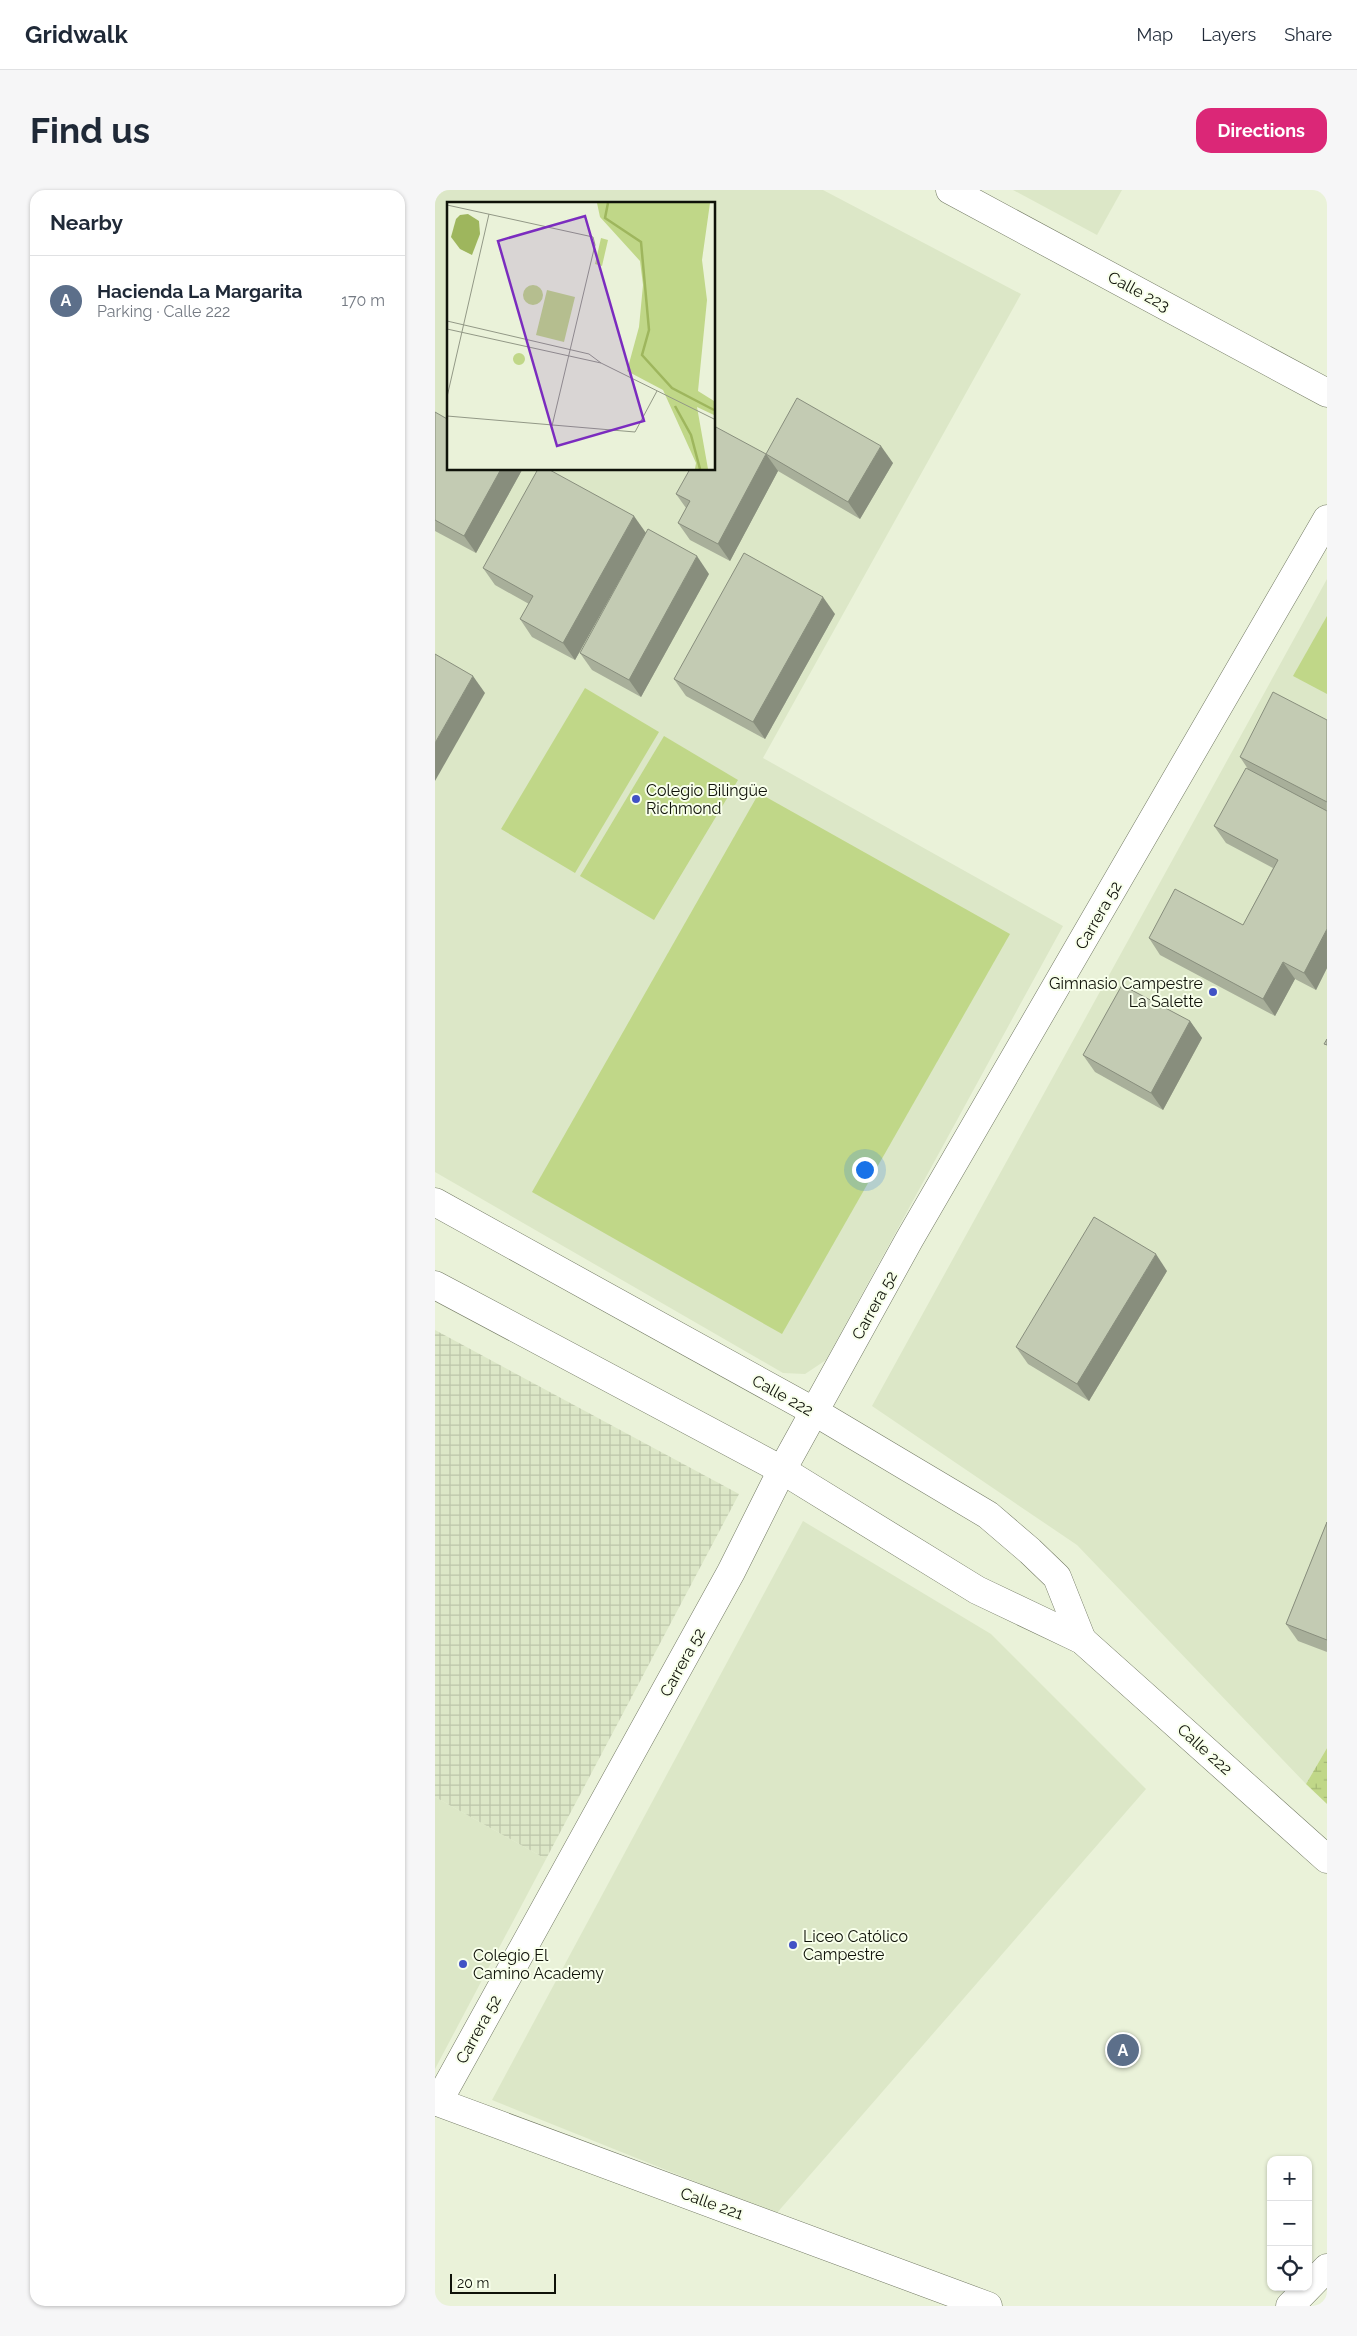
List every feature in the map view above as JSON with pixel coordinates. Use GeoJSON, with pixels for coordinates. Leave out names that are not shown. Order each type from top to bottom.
{"type":"FeatureCollection","features":[{"type":"Feature","properties":{"kind":"street","name":"Calle 223"},"geometry":{"type":"LineString","coordinates":[[950,190],[1327,392]]}},
{"type":"Feature","properties":{"kind":"street","name":"Carrera 52"},"geometry":{"type":"LineString","coordinates":[[437,2102],[731,1572],[782,1470],[909,1240],[1327,518]]}},
{"type":"Feature","properties":{"kind":"street","name":"Calle 222"},"geometry":{"type":"LineString","coordinates":[[435,1202],[815,1412],[988,1515],[1057,1577],[1082,1640]]}},
{"type":"Feature","properties":{"kind":"street","name":"Calle 222"},"geometry":{"type":"LineString","coordinates":[[435,1285],[782,1470],[977,1590],[1082,1640],[1327,1859]]}},
{"type":"Feature","properties":{"kind":"street","name":"Calle 221"},"geometry":{"type":"LineString","coordinates":[[437,2102],[988,2306]]}},
{"type":"Feature","properties":{"kind":"street"},"geometry":{"type":"LineString","coordinates":[[1290,2306],[1327,2268]]}},
{"type":"Feature","properties":{"kind":"shaded area","name":"Colegio Bilingüe Richmond"},"geometry":{"type":"Polygon","coordinates":[[[435,190],[823,190],[1021,294],[763,758],[1063,926],[826,1360],[805,1374],[783,1373],[435,1172],[435,190]]]}},
{"type":"Feature","properties":{"kind":"shaded area"},"geometry":{"type":"Polygon","coordinates":[[[1013,190],[1122,190],[1097,235],[1013,190]]]}},
{"type":"Feature","properties":{"kind":"shaded area","name":"Gimnasio Campestre La Salette"},"geometry":{"type":"Polygon","coordinates":[[[1327,579],[1327,1748],[1306,1784],[1077,1545],[872,1406],[1327,579]]]}},
{"type":"Feature","properties":{"kind":"shaded area"},"geometry":{"type":"Polygon","coordinates":[[[435,1330],[739,1494],[546,1859],[435,1797],[435,1330]]]}},
{"type":"Feature","properties":{"kind":"shaded area","name":"Liceo Católico Campestre"},"geometry":{"type":"Polygon","coordinates":[[[803,1521],[991,1634],[1146,1789],[776,2214],[492,2100],[803,1521]]]}},
{"type":"Feature","properties":{"kind":"shaded area","name":"Colegio El Camino Academy"},"geometry":{"type":"Polygon","coordinates":[[[435,1797],[546,1859],[435,2069],[435,1797]]]}},
{"type":"Feature","properties":{"kind":"green space"},"geometry":{"type":"Polygon","coordinates":[[[1327,616],[1327,694],[1293,676],[1327,616]]]}},
{"type":"Feature","properties":{"kind":"green space"},"geometry":{"type":"Polygon","coordinates":[[[585,688],[659,732],[575,873],[501,829],[585,688]]]}},
{"type":"Feature","properties":{"kind":"green space"},"geometry":{"type":"Polygon","coordinates":[[[664,736],[738,780],[654,920],[580,876],[664,736]]]}},
{"type":"Feature","properties":{"kind":"green space"},"geometry":{"type":"Polygon","coordinates":[[[759,793],[1010,934],[782,1334],[532,1192],[759,793]]]}},
{"type":"Feature","properties":{"kind":"green space"},"geometry":{"type":"Polygon","coordinates":[[[1327,1748],[1327,1804],[1306,1784],[1327,1748]]]}},
{"type":"Feature","properties":{"kind":"building"},"geometry":{"type":"Polygon","coordinates":[[[797,398],[881,446],[848,502],[766,454],[797,398]]]}},
{"type":"Feature","properties":{"kind":"building"},"geometry":{"type":"Polygon","coordinates":[[[435,412],[447,419],[447,470],[500,470],[464,536],[435,520],[435,412]]]}},
{"type":"Feature","properties":{"kind":"building"},"geometry":{"type":"Polygon","coordinates":[[[715,427],[766,454],[718,544],[678,523],[690,501],[676,494],[689,470],[715,470],[715,427]]]}},
{"type":"Feature","properties":{"kind":"building"},"geometry":{"type":"Polygon","coordinates":[[[537,470],[550,470],[634,516],[563,643],[520,619],[533,596],[483,568],[537,470]]]}},
{"type":"Feature","properties":{"kind":"building"},"geometry":{"type":"Polygon","coordinates":[[[648,529],[697,556],[629,680],[580,653],[648,529]]]}},
{"type":"Feature","properties":{"kind":"building"},"geometry":{"type":"Polygon","coordinates":[[[744,553],[823,597],[753,722],[674,679],[744,553]]]}},
{"type":"Feature","properties":{"kind":"building"},"geometry":{"type":"Polygon","coordinates":[[[435,654],[473,676],[435,743],[435,654]]]}},
{"type":"Feature","properties":{"kind":"building"},"geometry":{"type":"Polygon","coordinates":[[[1273,692],[1327,720],[1327,802],[1240,757],[1273,692]]]}},
{"type":"Feature","properties":{"kind":"building"},"geometry":{"type":"Polygon","coordinates":[[[1246,768],[1327,811],[1327,929],[1304,973],[1283,962],[1263,999],[1149,938],[1175,889],[1243,925],[1278,860],[1214,826],[1246,768]]]}},
{"type":"Feature","properties":{"kind":"building"},"geometry":{"type":"Polygon","coordinates":[[[1122,985],[1190,1021],[1151,1093],[1083,1055],[1122,985]]]}},
{"type":"Feature","properties":{"kind":"building"},"geometry":{"type":"Polygon","coordinates":[[[1094,1217],[1156,1254],[1077,1384],[1016,1347],[1094,1217]]]}},
{"type":"Feature","properties":{"kind":"building"},"geometry":{"type":"Polygon","coordinates":[[[1327,1522],[1327,1640],[1286,1624],[1327,1522]]]}},
{"type":"Feature","properties":{"kind":"place","name":"Colegio Bilingüe Richmond"},"geometry":{"type":"Point","coordinates":[636,799]}},
{"type":"Feature","properties":{"kind":"place","name":"Gimnasio Campestre La Salette"},"geometry":{"type":"Point","coordinates":[1213,992]}},
{"type":"Feature","properties":{"kind":"place","name":"Liceo Católico Campestre"},"geometry":{"type":"Point","coordinates":[793,1945]}},
{"type":"Feature","properties":{"kind":"place","name":"Colegio El Camino Academy"},"geometry":{"type":"Point","coordinates":[463,1964]}},
{"type":"Feature","properties":{"kind":"place","name":"Hacienda La Margarita"},"geometry":{"type":"Point","coordinates":[1123,2050]}}]}
